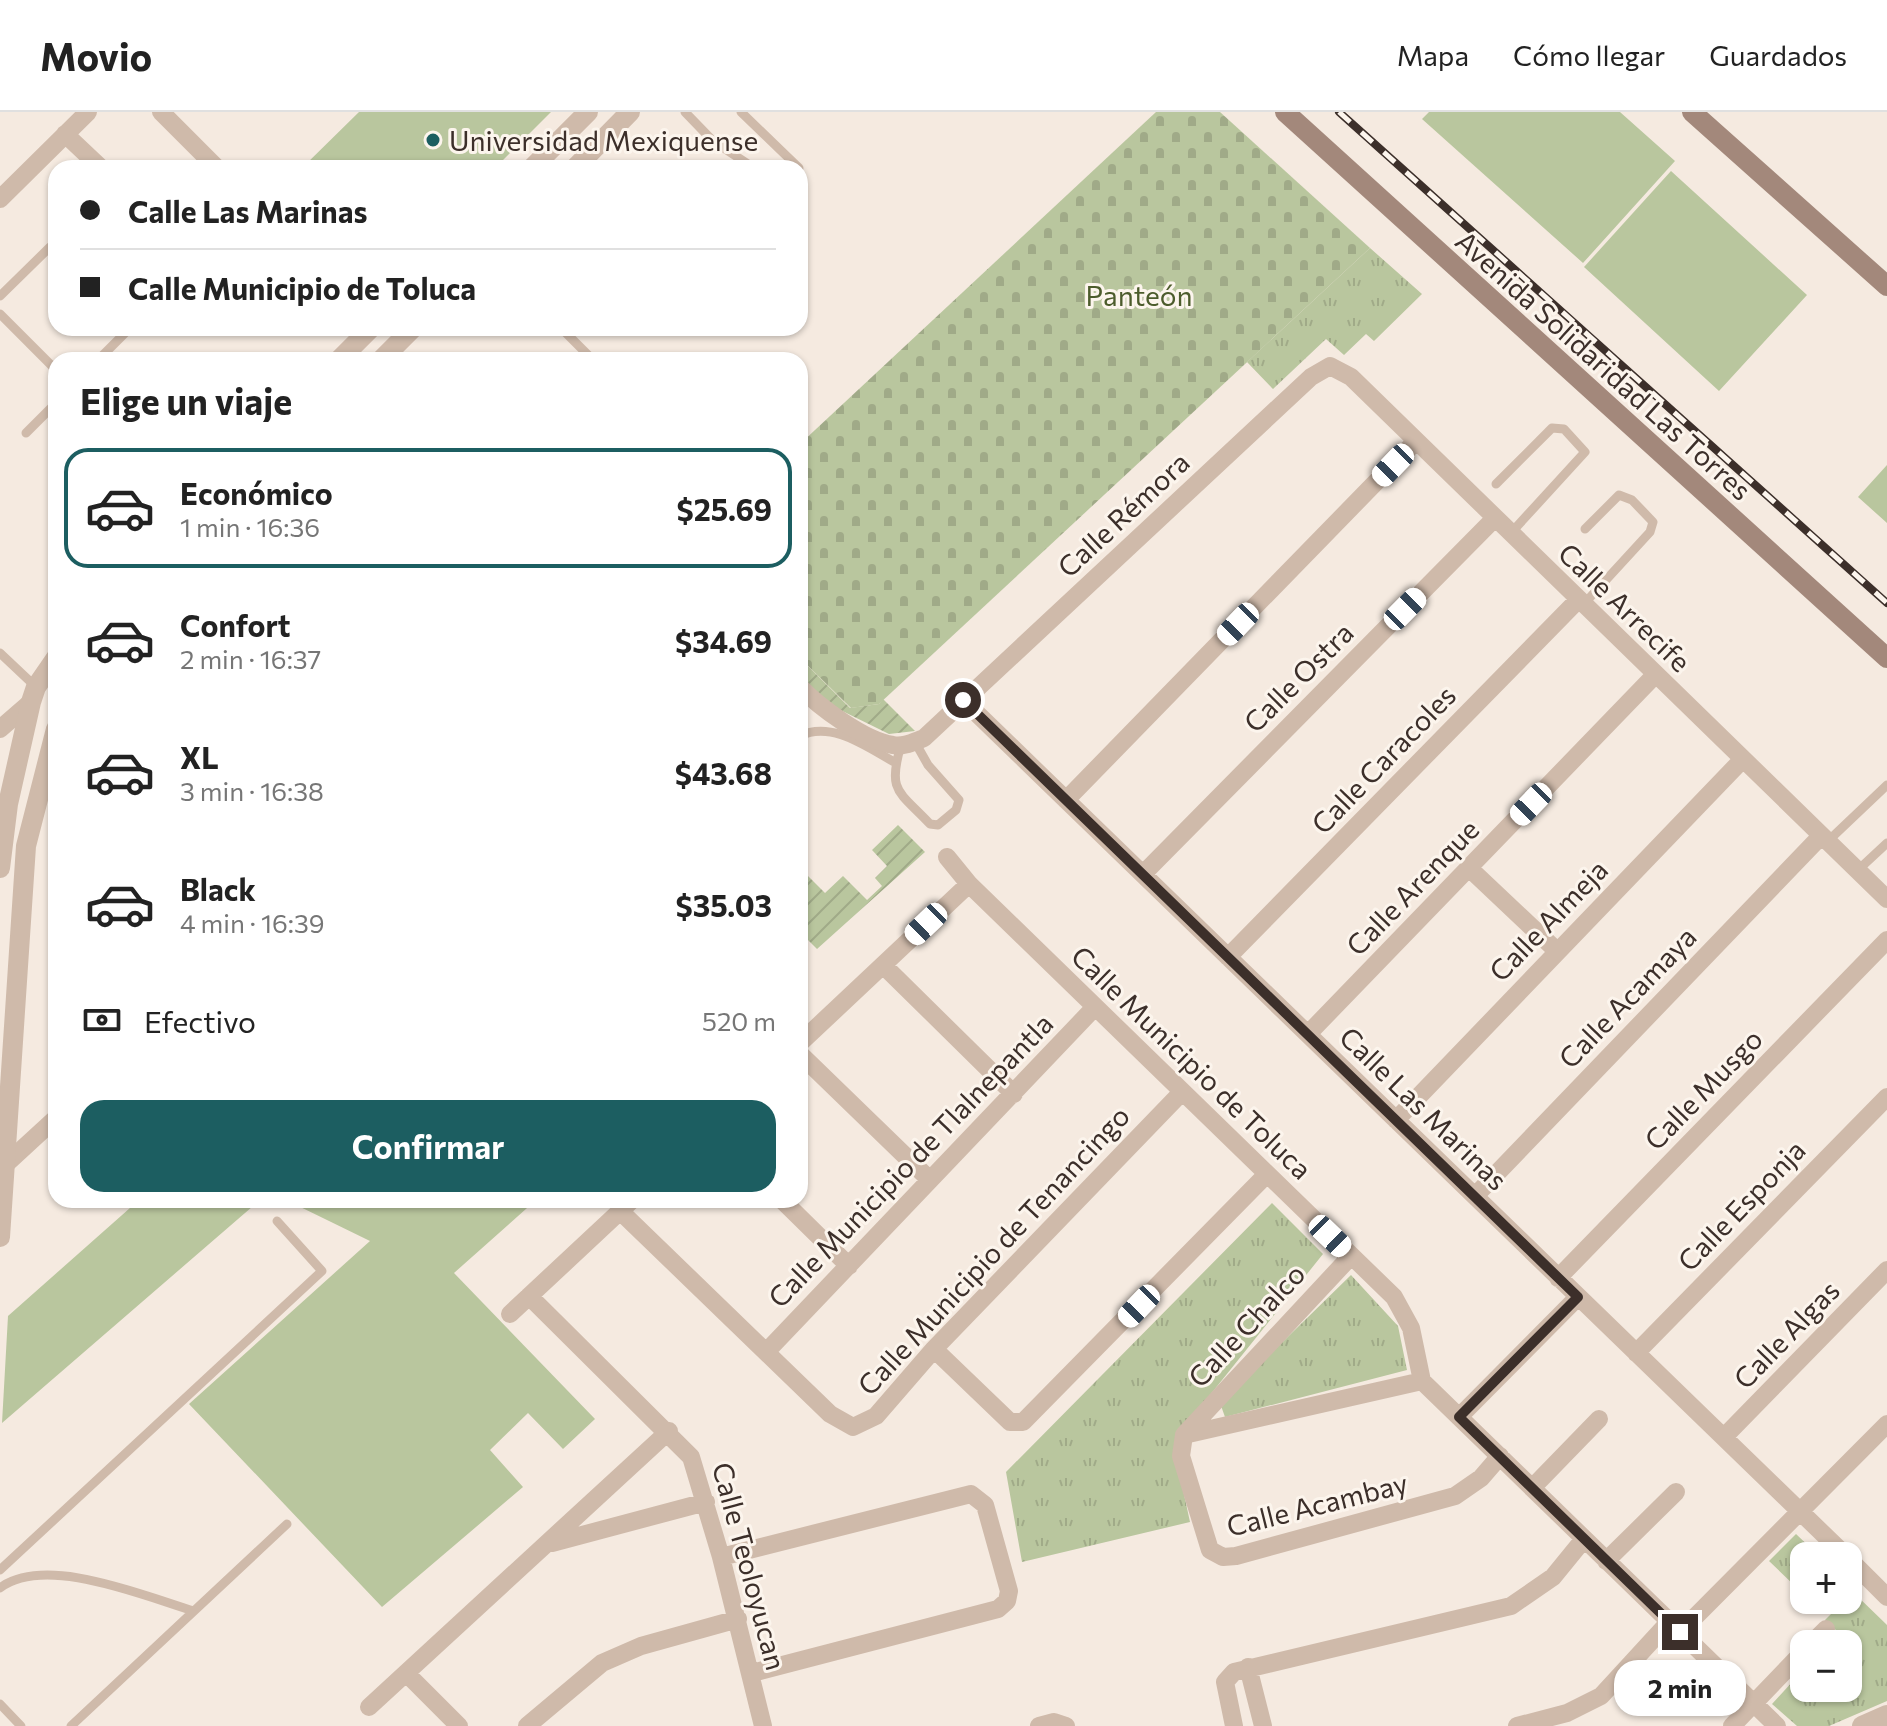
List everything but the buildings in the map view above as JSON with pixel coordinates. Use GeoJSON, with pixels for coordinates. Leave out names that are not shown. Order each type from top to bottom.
{"type":"FeatureCollection","features":[{"type":"Feature","properties":{"kind":"main road","name":"Avenida Solidaridad Las Torres"},"geometry":{"type":"LineString","coordinates":[[1285,112],[1887,658]]}},
{"type":"Feature","properties":{"kind":"main road"},"geometry":{"type":"LineString","coordinates":[[1692,112],[1887,286]]}},
{"type":"Feature","properties":{"kind":"street"},"geometry":{"type":"LineString","coordinates":[[0,199],[88,112]]}},
{"type":"Feature","properties":{"kind":"street"},"geometry":{"type":"LineString","coordinates":[[161,112],[209,160]]}},
{"type":"Feature","properties":{"kind":"street"},"geometry":{"type":"LineString","coordinates":[[540,160],[588,112]]}},
{"type":"Feature","properties":{"kind":"street"},"geometry":{"type":"LineString","coordinates":[[583,160],[630,112]]}},
{"type":"Feature","properties":{"kind":"street"},"geometry":{"type":"LineString","coordinates":[[65,134],[93,160]]}},
{"type":"Feature","properties":{"kind":"street"},"geometry":{"type":"LineString","coordinates":[[389,352],[405,336]]}},
{"type":"Feature","properties":{"kind":"street","name":"Calle Arrecife"},"geometry":{"type":"LineString","coordinates":[[1321,369],[1340,368],[1351,377],[1887,899]]}},
{"type":"Feature","properties":{"kind":"street","name":"Calle Rémora"},"geometry":{"type":"LineString","coordinates":[[904,750],[963,700],[1321,369]]}},
{"type":"Feature","properties":{"kind":"street"},"geometry":{"type":"LineString","coordinates":[[1066,800],[1415,442]]}},
{"type":"Feature","properties":{"kind":"street","name":"Calle Ostra"},"geometry":{"type":"LineString","coordinates":[[1143,874],[1494,519]]}},
{"type":"Feature","properties":{"kind":"street","name":"Calle Caracoles"},"geometry":{"type":"LineString","coordinates":[[1228,957],[1580,602]]}},
{"type":"Feature","properties":{"kind":"street"},"geometry":{"type":"LineString","coordinates":[[0,729],[33,695],[48,671]]}},
{"type":"Feature","properties":{"kind":"street","name":"Calle Arenque"},"geometry":{"type":"LineString","coordinates":[[1308,1034],[1655,675]]}},
{"type":"Feature","properties":{"kind":"street"},"geometry":{"type":"LineString","coordinates":[[808,694],[829,713],[881,742],[904,750]]}},
{"type":"Feature","properties":{"kind":"street"},"geometry":{"type":"LineString","coordinates":[[0,868],[8,804],[33,695]]}},
{"type":"Feature","properties":{"kind":"street","name":"Calle Las Marinas"},"geometry":{"type":"LineString","coordinates":[[963,700],[1832,1542]]}},
{"type":"Feature","properties":{"kind":"street"},"geometry":{"type":"LineString","coordinates":[[0,1237],[26,846],[48,760]]}},
{"type":"Feature","properties":{"kind":"street","name":"Calle Almeja"},"geometry":{"type":"LineString","coordinates":[[1396,1120],[1742,760]]}},
{"type":"Feature","properties":{"kind":"street","name":"Calle Acamaya"},"geometry":{"type":"LineString","coordinates":[[1475,1196],[1824,839]]}},
{"type":"Feature","properties":{"kind":"street","name":"Calle Municipio de Toluca"},"geometry":{"type":"LineString","coordinates":[[947,857],[969,884],[1351,1256],[1404,1312],[1422,1381]]}},
{"type":"Feature","properties":{"kind":"street"},"geometry":{"type":"LineString","coordinates":[[1469,868],[1557,951]]}},
{"type":"Feature","properties":{"kind":"street"},"geometry":{"type":"LineString","coordinates":[[808,1035],[969,884]]}},
{"type":"Feature","properties":{"kind":"street","name":"Calle Musgo"},"geometry":{"type":"LineString","coordinates":[[1558,1278],[1887,940]]}},
{"type":"Feature","properties":{"kind":"street"},"geometry":{"type":"LineString","coordinates":[[883,965],[1014,1094]]}},
{"type":"Feature","properties":{"kind":"street","name":"Calle Municipio de Tlalnepantla"},"geometry":{"type":"LineString","coordinates":[[766,1352],[1095,1007]]}},
{"type":"Feature","properties":{"kind":"street"},"geometry":{"type":"LineString","coordinates":[[808,1062],[930,1180]]}},
{"type":"Feature","properties":{"kind":"street","name":"Calle Municipio de Tenancingo"},"geometry":{"type":"LineString","coordinates":[[766,1352],[830,1414],[853,1427],[876,1416],[934,1349],[1182,1092]]}},
{"type":"Feature","properties":{"kind":"street","name":"Calle Esponja"},"geometry":{"type":"LineString","coordinates":[[1636,1353],[1887,1097]]}},
{"type":"Feature","properties":{"kind":"street"},"geometry":{"type":"LineString","coordinates":[[5,1165],[48,1125]]}},
{"type":"Feature","properties":{"kind":"street"},"geometry":{"type":"LineString","coordinates":[[934,1349],[1010,1422],[1017,1424],[1032,1416],[1267,1174]]}},
{"type":"Feature","properties":{"kind":"street"},"geometry":{"type":"LineString","coordinates":[[510,1314],[624,1208]]}},
{"type":"Feature","properties":{"kind":"street"},"geometry":{"type":"LineString","coordinates":[[628,1208],[766,1352]]}},
{"type":"Feature","properties":{"kind":"street"},"geometry":{"type":"LineString","coordinates":[[790,1208],[849,1266]]}},
{"type":"Feature","properties":{"kind":"street","name":"Calle Chalco"},"geometry":{"type":"LineString","coordinates":[[1184,1435],[1351,1256]]}},
{"type":"Feature","properties":{"kind":"street","name":"Calle Algas"},"geometry":{"type":"LineString","coordinates":[[1724,1437],[1887,1270]]}},
{"type":"Feature","properties":{"kind":"street","name":"Calle Teoloyucan"},"geometry":{"type":"LineString","coordinates":[[529,1296],[669,1431],[691,1457],[738,1619],[763,1726]]}},
{"type":"Feature","properties":{"kind":"street"},"geometry":{"type":"LineString","coordinates":[[1459,1417],[1578,1297]]}},
{"type":"Feature","properties":{"kind":"street"},"geometry":{"type":"LineString","coordinates":[[1184,1435],[1422,1381],[1777,1726]]}},
{"type":"Feature","properties":{"kind":"street"},"geometry":{"type":"LineString","coordinates":[[1532,1488],[1599,1419]]}},
{"type":"Feature","properties":{"kind":"street"},"geometry":{"type":"LineString","coordinates":[[369,1707],[669,1431]]}},
{"type":"Feature","properties":{"kind":"street","name":"Calle Acambay"},"geometry":{"type":"LineString","coordinates":[[1184,1435],[1181,1456],[1207,1544],[1215,1555],[1223,1557],[1455,1496],[1481,1478],[1500,1456]]}},
{"type":"Feature","properties":{"kind":"street"},"geometry":{"type":"LineString","coordinates":[[1517,1726],[1567,1713],[1601,1696],[1883,1436]]}},
{"type":"Feature","properties":{"kind":"street"},"geometry":{"type":"LineString","coordinates":[[1606,1561],[1676,1492]]}},
{"type":"Feature","properties":{"kind":"street"},"geometry":{"type":"LineString","coordinates":[[721,1557],[971,1494],[985,1505],[1009,1591],[1007,1601],[998,1609],[752,1673]]}},
{"type":"Feature","properties":{"kind":"street"},"geometry":{"type":"LineString","coordinates":[[549,1544],[706,1502]]}},
{"type":"Feature","properties":{"kind":"street"},"geometry":{"type":"LineString","coordinates":[[1234,1726],[1225,1682],[1234,1672],[1511,1606],[1538,1591],[1584,1539]]}},
{"type":"Feature","properties":{"kind":"street","name":"Calle Las Marinas"},"geometry":{"type":"LineString","coordinates":[[1862,1572],[1887,1597]]}},
{"type":"Feature","properties":{"kind":"street"},"geometry":{"type":"LineString","coordinates":[[527,1726],[602,1663],[641,1646],[738,1619]]}},
{"type":"Feature","properties":{"kind":"street"},"geometry":{"type":"LineString","coordinates":[[1732,1726],[1790,1665]]}},
{"type":"Feature","properties":{"kind":"street"},"geometry":{"type":"LineString","coordinates":[[1248,1667],[1263,1726]]}},
{"type":"Feature","properties":{"kind":"street"},"geometry":{"type":"LineString","coordinates":[[406,1673],[459,1726]]}},
{"type":"Feature","properties":{"kind":"street"},"geometry":{"type":"LineString","coordinates":[[1862,1726],[1887,1715]]}},
{"type":"Feature","properties":{"kind":"street"},"geometry":{"type":"LineString","coordinates":[[1041,1726],[1054,1722],[1066,1726]]}},
{"type":"Feature","properties":{"kind":"lane"},"geometry":{"type":"LineString","coordinates":[[685,112],[713,141],[742,160]]}},
{"type":"Feature","properties":{"kind":"lane"},"geometry":{"type":"LineString","coordinates":[[741,112],[791,160]]}},
{"type":"Feature","properties":{"kind":"lane"},"geometry":{"type":"LineString","coordinates":[[0,296],[48,249]]}},
{"type":"Feature","properties":{"kind":"lane"},"geometry":{"type":"LineString","coordinates":[[0,314],[48,362]]}},
{"type":"Feature","properties":{"kind":"lane"},"geometry":{"type":"LineString","coordinates":[[106,352],[122,336]]}},
{"type":"Feature","properties":{"kind":"lane"},"geometry":{"type":"LineString","coordinates":[[569,336],[585,352]]}},
{"type":"Feature","properties":{"kind":"lane"},"geometry":{"type":"LineString","coordinates":[[26,433],[48,411]]}},
{"type":"Feature","properties":{"kind":"lane"},"geometry":{"type":"LineString","coordinates":[[1496,484],[1552,428],[1564,429],[1585,452],[1510,534]]}},
{"type":"Feature","properties":{"kind":"lane"},"geometry":{"type":"LineString","coordinates":[[1580,602],[1650,532],[1653,522],[1632,500],[1619,495],[1585,529]]}},
{"type":"Feature","properties":{"kind":"lane"},"geometry":{"type":"LineString","coordinates":[[0,653],[33,695]]}},
{"type":"Feature","properties":{"kind":"lane"},"geometry":{"type":"LineString","coordinates":[[808,732],[835,733],[904,750],[928,765],[957,796],[956,810],[938,825],[930,824],[895,785],[904,750]]}},
{"type":"Feature","properties":{"kind":"lane"},"geometry":{"type":"LineString","coordinates":[[1824,839],[1887,785]]}},
{"type":"Feature","properties":{"kind":"lane"},"geometry":{"type":"LineString","coordinates":[[1858,870],[1887,843]]}},
{"type":"Feature","properties":{"kind":"lane"},"geometry":{"type":"LineString","coordinates":[[0,1570],[322,1271],[277,1221]]}},
{"type":"Feature","properties":{"kind":"lane"},"geometry":{"type":"LineString","coordinates":[[71,1726],[287,1524]]}},
{"type":"Feature","properties":{"kind":"lane"},"geometry":{"type":"LineString","coordinates":[[0,1588],[12,1579],[37,1573],[73,1577],[194,1611]]}},
{"type":"Feature","properties":{"kind":"lane"},"geometry":{"type":"LineString","coordinates":[[0,1704],[21,1726]]}},
{"type":"Feature","properties":{"kind":"green space","name":"Universidad Mexiquense"},"geometry":{"type":"Polygon","coordinates":[[[359,112],[551,112],[503,160],[310,160],[359,112]]]}},
{"type":"Feature","properties":{"kind":"green space","name":"Panteón"},"geometry":{"type":"Polygon","coordinates":[[[1156,112],[1220,112],[1370,248],[879,704],[851,708],[808,666],[808,437],[1156,112]]]}},
{"type":"Feature","properties":{"kind":"green space"},"geometry":{"type":"Polygon","coordinates":[[[1429,112],[1620,112],[1675,161],[1583,263],[1422,119],[1429,112]]]}},
{"type":"Feature","properties":{"kind":"green space"},"geometry":{"type":"Polygon","coordinates":[[[1671,171],[1807,295],[1719,391],[1584,267],[1671,171]]]}},
{"type":"Feature","properties":{"kind":"green space"},"geometry":{"type":"Polygon","coordinates":[[[1370,248],[1422,294],[1374,341],[1366,334],[1344,355],[1326,339],[1273,389],[1247,362],[1370,248]]]}},
{"type":"Feature","properties":{"kind":"green space"},"geometry":{"type":"Polygon","coordinates":[[[1887,465],[1887,523],[1858,497],[1887,465]]]}},
{"type":"Feature","properties":{"kind":"green space"},"geometry":{"type":"Polygon","coordinates":[[[808,666],[850,708],[879,704],[883,699],[915,731],[889,734],[824,702],[808,684],[808,666]]]}},
{"type":"Feature","properties":{"kind":"green space"},"geometry":{"type":"Polygon","coordinates":[[[898,825],[925,852],[817,949],[808,940],[808,876],[825,893],[843,876],[867,900],[882,886],[875,878],[887,866],[872,850],[898,825]]]}},
{"type":"Feature","properties":{"kind":"green space"},"geometry":{"type":"Polygon","coordinates":[[[1272,1203],[1323,1254],[1190,1420],[1177,1462],[1190,1522],[1022,1562],[1006,1472],[1272,1203]]]}},
{"type":"Feature","properties":{"kind":"green space"},"geometry":{"type":"Polygon","coordinates":[[[130,1208],[251,1208],[2,1423],[8,1316],[130,1208]]]}},
{"type":"Feature","properties":{"kind":"green space"},"geometry":{"type":"Polygon","coordinates":[[[302,1208],[527,1208],[454,1273],[595,1419],[563,1449],[528,1413],[490,1450],[523,1487],[382,1607],[189,1404],[370,1241],[302,1208]]]}},
{"type":"Feature","properties":{"kind":"green space"},"geometry":{"type":"Polygon","coordinates":[[[1351,1275],[1398,1326],[1407,1370],[1225,1417],[1220,1403],[1351,1275]]]}},
{"type":"Feature","properties":{"kind":"green space"},"geometry":{"type":"Polygon","coordinates":[[[1796,1534],[1804,1542],[1790,1542],[1790,1581],[1769,1561],[1796,1534]]]}},
{"type":"Feature","properties":{"kind":"green space"},"geometry":{"type":"Polygon","coordinates":[[[1862,1601],[1887,1625],[1887,1701],[1829,1726],[1797,1726],[1772,1704],[1790,1684],[1790,1702],[1862,1702],[1862,1630],[1836,1630],[1825,1620],[1831,1614],[1862,1614],[1862,1601]]]}},
{"type":"Feature","properties":{"kind":"railway"},"geometry":{"type":"LineString","coordinates":[[1339,112],[1887,603]]}},
{"type":"Feature","properties":{"kind":"place","name":"Universidad Mexiquense"},"geometry":{"type":"Point","coordinates":[433,140]}},
{"type":"Feature","properties":{"kind":"route"},"geometry":{"type":"LineString","coordinates":[[963,700],[1578,1297],[1459,1417],[1680,1632]]}}]}
